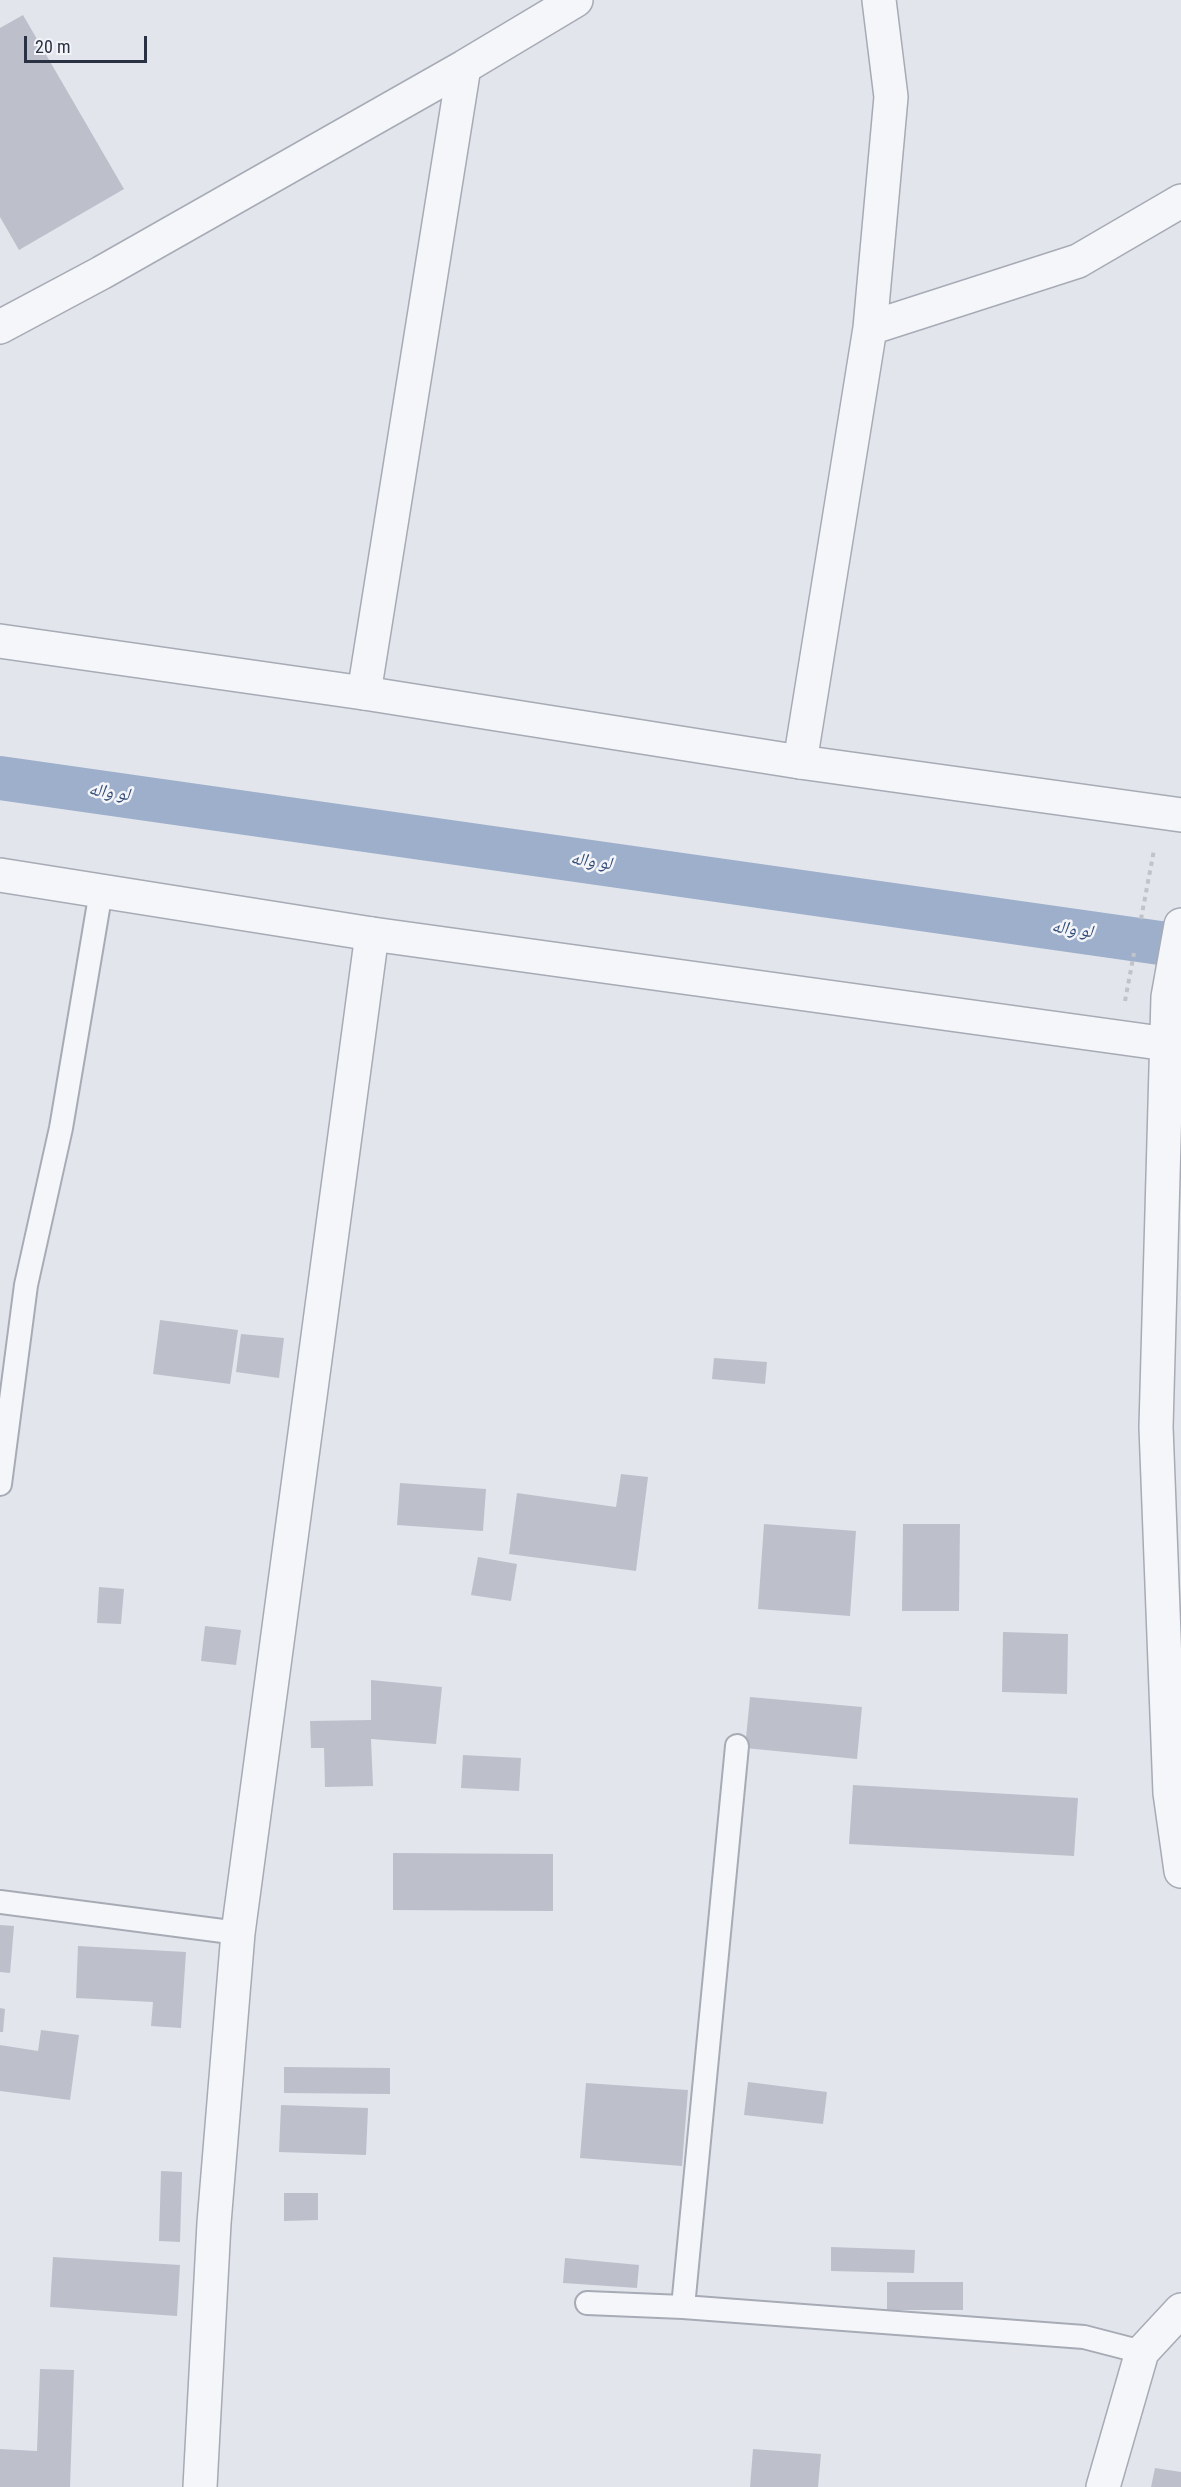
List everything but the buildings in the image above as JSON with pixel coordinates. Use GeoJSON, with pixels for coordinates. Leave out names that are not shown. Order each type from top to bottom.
{"type":"FeatureCollection","features":[{"type":"Feature","properties":{"kind":"street"},"geometry":{"type":"LineString","coordinates":[[0,327],[101,273],[464,67],[576,0]]}},
{"type":"Feature","properties":{"kind":"street"},"geometry":{"type":"LineString","coordinates":[[800,762],[870,328],[891,97],[879,0]]}},
{"type":"Feature","properties":{"kind":"street"},"geometry":{"type":"LineString","coordinates":[[364,693],[464,67]]}},
{"type":"Feature","properties":{"kind":"street"},"geometry":{"type":"LineString","coordinates":[[870,328],[1078,261],[1181,201]]}},
{"type":"Feature","properties":{"kind":"street"},"geometry":{"type":"LineString","coordinates":[[0,641],[364,693],[800,762],[1181,815]]}},
{"type":"Feature","properties":{"kind":"street"},"geometry":{"type":"LineString","coordinates":[[0,875],[372,934],[1174,1045]]}},
{"type":"Feature","properties":{"kind":"street"},"geometry":{"type":"LineString","coordinates":[[1181,925],[1168,997],[1174,1045],[1156,1426],[1170,1793],[1181,1871]]}},
{"type":"Feature","properties":{"kind":"street"},"geometry":{"type":"LineString","coordinates":[[200,2487],[214,2223],[238,1932],[372,934]]}},
{"type":"Feature","properties":{"kind":"street"},"geometry":{"type":"LineString","coordinates":[[1103,2487],[1142,2352],[1181,2310]]}},
{"type":"Feature","properties":{"kind":"lane"},"geometry":{"type":"LineString","coordinates":[[0,1484],[26,1285],[61,1128],[101,891]]}},
{"type":"Feature","properties":{"kind":"lane"},"geometry":{"type":"LineString","coordinates":[[683,2307],[737,1746]]}},
{"type":"Feature","properties":{"kind":"lane"},"geometry":{"type":"LineString","coordinates":[[0,1902],[238,1932]]}},
{"type":"Feature","properties":{"kind":"lane"},"geometry":{"type":"LineString","coordinates":[[587,2303],[683,2307],[1084,2337],[1142,2352]]}},
{"type":"Feature","properties":{"kind":"waterway","name":"لو واله"},"geometry":{"type":"LineString","coordinates":[[0,778],[1181,946]]}}]}
